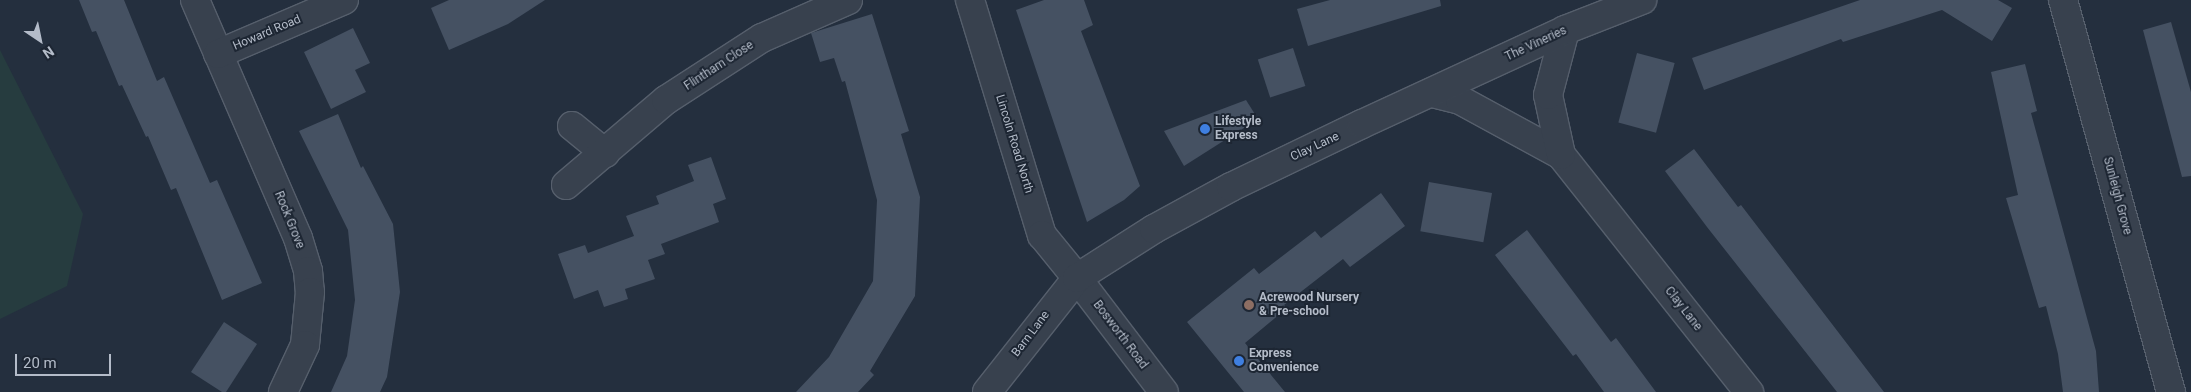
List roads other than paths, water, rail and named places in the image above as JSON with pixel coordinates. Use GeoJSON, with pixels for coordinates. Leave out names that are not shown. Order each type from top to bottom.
{"type":"FeatureCollection","features":[{"type":"Feature","properties":{"kind":"street","name":"Rock Grove"},"geometry":{"type":"LineString","coordinates":[[195,0],[298,238],[308,271],[310,292],[305,345],[283,392]]}},
{"type":"Feature","properties":{"kind":"street","name":"Howard Road"},"geometry":{"type":"LineString","coordinates":[[218,54],[344,0]]}},
{"type":"Feature","properties":{"kind":"street","name":"Flintham Close"},"geometry":{"type":"LineString","coordinates":[[566,185],[666,100],[762,38],[848,0]]}},
{"type":"Feature","properties":{"kind":"street","name":"Lincoln Road North"},"geometry":{"type":"LineString","coordinates":[[970,0],[1042,235],[1077,278]]}},
{"type":"Feature","properties":{"kind":"street","name":"The Vineries"},"geometry":{"type":"LineString","coordinates":[[1432,93],[1565,30],[1642,0]]}},
{"type":"Feature","properties":{"kind":"street","name":"Sunleigh Grove"},"geometry":{"type":"LineString","coordinates":[[2063,0],[2171,392]]}},
{"type":"Feature","properties":{"kind":"street","name":"Clay Lane"},"geometry":{"type":"LineString","coordinates":[[1561,154],[1548,95],[1565,30]]}},
{"type":"Feature","properties":{"kind":"street","name":"Clay Lane"},"geometry":{"type":"LineString","coordinates":[[1077,278],[1154,229],[1231,187],[1432,93],[1460,100],[1561,154],[1749,392]]}},
{"type":"Feature","properties":{"kind":"street"},"geometry":{"type":"LineString","coordinates":[[572,126],[604,154]]}},
{"type":"Feature","properties":{"kind":"street","name":"Barn Lane"},"geometry":{"type":"LineString","coordinates":[[987,392],[1047,312],[1077,278]]}},
{"type":"Feature","properties":{"kind":"street","name":"Bosworth Road"},"geometry":{"type":"LineString","coordinates":[[1077,278],[1164,392]]}},
{"type":"Feature","properties":{"kind":"place","name":"Lifestyle Express"},"geometry":{"type":"Point","coordinates":[1205,129]}},
{"type":"Feature","properties":{"kind":"place","name":"Acrewood Nursery & Pre-school"},"geometry":{"type":"Point","coordinates":[1249,305]}},
{"type":"Feature","properties":{"kind":"place","name":"Express Convenience"},"geometry":{"type":"Point","coordinates":[1239,361]}}]}
